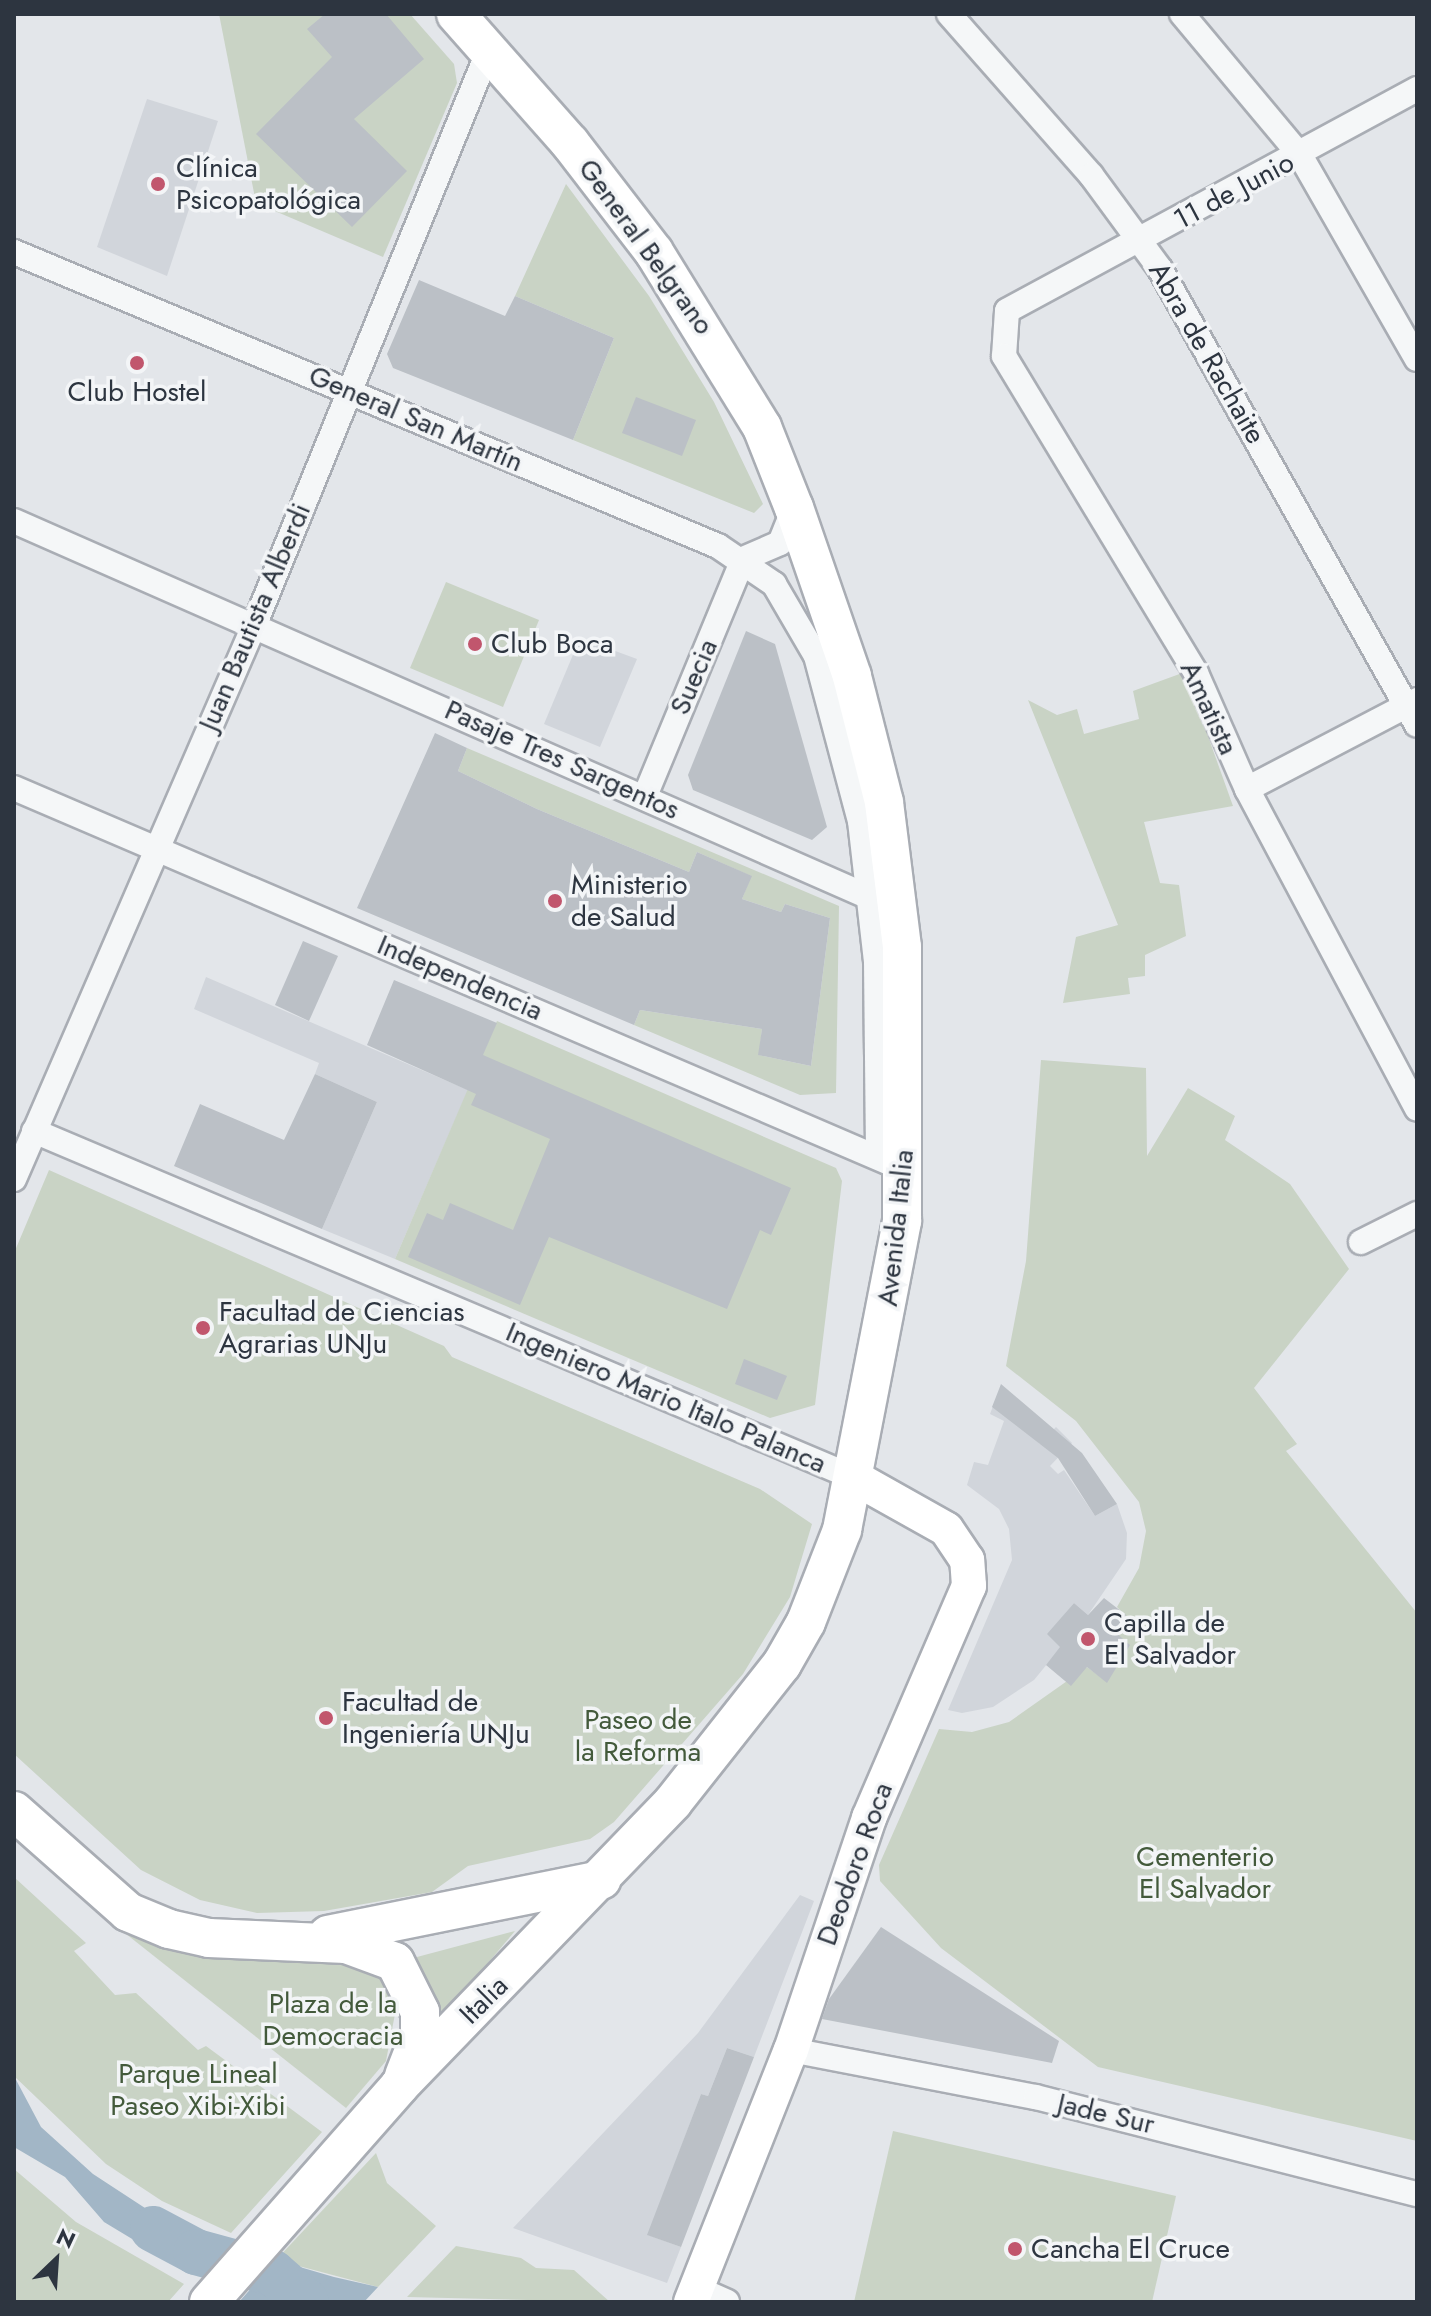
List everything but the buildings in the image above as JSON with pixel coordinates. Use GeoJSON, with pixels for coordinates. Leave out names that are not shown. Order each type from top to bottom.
{"type":"FeatureCollection","features":[{"type":"Feature","properties":{"kind":"main road","name":"General Belgrano"},"geometry":{"type":"LineString","coordinates":[[456,14],[570,143],[662,264],[762,427],[794,508]]}},
{"type":"Feature","properties":{"kind":"main road","name":"Avenida Italia"},"geometry":{"type":"LineString","coordinates":[[602,1880],[733,1732],[792,1649],[820,1589],[855,1478],[893,1285],[892,1164],[902,947],[884,802],[852,676],[794,508]]}},
{"type":"Feature","properties":{"kind":"main road"},"geometry":{"type":"LineString","coordinates":[[14,1811],[128,1912],[190,1935],[310,1939],[383,1954],[403,1971],[421,2021],[400,2085]]}},
{"type":"Feature","properties":{"kind":"main road"},"geometry":{"type":"LineString","coordinates":[[310,1939],[602,1880]]}},
{"type":"Feature","properties":{"kind":"main road","name":"Italia"},"geometry":{"type":"LineString","coordinates":[[209,2302],[400,2085],[602,1880]]}},
{"type":"Feature","properties":{"kind":"street","name":"Abra de Rachaite"},"geometry":{"type":"LineString","coordinates":[[949,14],[1091,175],[1140,242],[1414,710]]}},
{"type":"Feature","properties":{"kind":"street"},"geometry":{"type":"LineString","coordinates":[[1182,14],[1300,155],[1417,359]]}},
{"type":"Feature","properties":{"kind":"street","name":"Juan Bautista Alberdi"},"geometry":{"type":"LineString","coordinates":[[14,1179],[154,847],[254,626],[488,52]]}},
{"type":"Feature","properties":{"kind":"street","name":"11 de Junio"},"geometry":{"type":"LineString","coordinates":[[1007,311],[1140,242],[1417,89]]}},
{"type":"Feature","properties":{"kind":"street","name":"General San Martín"},"geometry":{"type":"LineString","coordinates":[[14,252],[743,559]]}},
{"type":"Feature","properties":{"kind":"street","name":"Amatista"},"geometry":{"type":"LineString","coordinates":[[1007,311],[1004,356],[1196,673],[1247,789],[1417,1109]]}},
{"type":"Feature","properties":{"kind":"street"},"geometry":{"type":"LineString","coordinates":[[743,559],[780,543],[794,508]]}},
{"type":"Feature","properties":{"kind":"street","name":"Pasaje Tres Sargentos"},"geometry":{"type":"LineString","coordinates":[[14,521],[869,897]]}},
{"type":"Feature","properties":{"kind":"street","name":"Suecia"},"geometry":{"type":"LineString","coordinates":[[645,796],[743,559]]}},
{"type":"Feature","properties":{"kind":"street","name":"Avenida Italia"},"geometry":{"type":"LineString","coordinates":[[743,559],[774,584],[802,621],[816,656],[860,821],[876,961],[892,1164]]}},
{"type":"Feature","properties":{"kind":"street"},"geometry":{"type":"LineString","coordinates":[[1247,789],[1414,710]]}},
{"type":"Feature","properties":{"kind":"street","name":"Independencia"},"geometry":{"type":"LineString","coordinates":[[14,788],[892,1164]]}},
{"type":"Feature","properties":{"kind":"street","name":"Ingeniero Mario Italo Palanca"},"geometry":{"type":"LineString","coordinates":[[34,1131],[855,1478]]}},
{"type":"Feature","properties":{"kind":"street"},"geometry":{"type":"LineString","coordinates":[[1361,1242],[1417,1214]]}},
{"type":"Feature","properties":{"kind":"street","name":"Deodoro Roca"},"geometry":{"type":"LineString","coordinates":[[705,2297],[869,1818],[969,1586],[967,1560],[946,1529],[855,1478]]}},
{"type":"Feature","properties":{"kind":"street","name":"Jade Sur"},"geometry":{"type":"LineString","coordinates":[[791,2050],[1036,2097],[1417,2194]]}},
{"type":"Feature","properties":{"kind":"shaded area","name":"Clínica Psicopatológica"},"geometry":{"type":"Polygon","coordinates":[[[147,99],[218,121],[167,276],[97,247],[147,99]]]}},
{"type":"Feature","properties":{"kind":"shaded area"},"geometry":{"type":"Polygon","coordinates":[[[580,638],[637,659],[600,747],[544,724],[580,638]]]}},
{"type":"Feature","properties":{"kind":"shaded area"},"geometry":{"type":"Polygon","coordinates":[[[206,977],[468,1090],[395,1259],[322,1229],[377,1102],[315,1074],[319,1063],[194,1009],[206,977]]]}},
{"type":"Feature","properties":{"kind":"shaded area"},"geometry":{"type":"Polygon","coordinates":[[[995,1401],[1040,1444],[1056,1427],[1072,1443],[1050,1466],[1058,1474],[1064,1470],[1095,1516],[1117,1504],[1127,1533],[1126,1559],[1088,1615],[1074,1603],[1048,1634],[1061,1647],[1034,1680],[993,1707],[962,1713],[948,1710],[1012,1560],[1009,1529],[999,1509],[967,1485],[974,1462],[988,1465],[1004,1421],[990,1414],[995,1401]]]}},
{"type":"Feature","properties":{"kind":"shaded area"},"geometry":{"type":"Polygon","coordinates":[[[800,1895],[814,1901],[754,2057],[727,2048],[708,2096],[701,2094],[648,2235],[681,2247],[667,2283],[513,2228],[698,2033],[800,1895]]]}},
{"type":"Feature","properties":{"kind":"green space"},"geometry":{"type":"Polygon","coordinates":[[[219,14],[410,14],[454,64],[457,83],[383,257],[256,203],[219,14]]]}},
{"type":"Feature","properties":{"kind":"green space"},"geometry":{"type":"Polygon","coordinates":[[[566,184],[649,296],[714,402],[763,504],[754,513],[573,440],[614,338],[515,296],[566,184]]]}},
{"type":"Feature","properties":{"kind":"green space","name":"Club Boca"},"geometry":{"type":"Polygon","coordinates":[[[446,582],[539,620],[503,707],[410,668],[446,582]]]}},
{"type":"Feature","properties":{"kind":"green space"},"geometry":{"type":"Polygon","coordinates":[[[1185,672],[1233,806],[1144,822],[1160,883],[1179,885],[1186,936],[1145,955],[1145,976],[1128,978],[1130,994],[1063,1003],[1076,937],[1118,925],[1028,700],[1057,715],[1077,709],[1084,734],[1139,719],[1133,691],[1185,672]]]}},
{"type":"Feature","properties":{"kind":"green space"},"geometry":{"type":"Polygon","coordinates":[[[467,748],[839,906],[836,1093],[800,1095],[634,1025],[640,1010],[762,1029],[759,1055],[811,1066],[830,918],[785,904],[781,912],[742,899],[751,876],[697,852],[689,872],[537,809],[458,771],[467,748]]]}},
{"type":"Feature","properties":{"kind":"green space"},"geometry":{"type":"Polygon","coordinates":[[[497,1021],[836,1168],[842,1181],[815,1405],[770,1418],[395,1259],[497,1021]]]}},
{"type":"Feature","properties":{"kind":"green space","name":"Cementerio El Salvador"},"geometry":{"type":"Polygon","coordinates":[[[1041,1060],[1146,1068],[1147,1156],[1188,1088],[1235,1116],[1225,1140],[1290,1184],[1349,1269],[1254,1388],[1297,1444],[1286,1451],[1417,1613],[1417,2141],[1098,2067],[941,1948],[880,1881],[879,1865],[939,1729],[972,1732],[1009,1722],[1087,1667],[1107,1682],[1114,1631],[1126,1616],[1117,1607],[1139,1568],[1146,1531],[1139,1502],[1076,1421],[1006,1366],[1026,1261],[1041,1060]]]}},
{"type":"Feature","properties":{"kind":"green space","name":"Paseo de la Reforma"},"geometry":{"type":"Polygon","coordinates":[[[49,1170],[444,1346],[452,1357],[760,1489],[812,1524],[790,1597],[743,1674],[614,1822],[590,1839],[468,1866],[432,1892],[324,1911],[257,1913],[200,1900],[141,1870],[14,1754],[14,1253],[49,1170]]]}},
{"type":"Feature","properties":{"kind":"green space","name":"Parque Lineal Paseo Xibi-Xibi"},"geometry":{"type":"Polygon","coordinates":[[[14,1877],[86,1943],[74,1951],[115,1995],[136,1993],[198,2050],[206,2046],[322,2132],[231,2233],[162,2201],[106,2164],[14,2076],[14,1877]]]}},
{"type":"Feature","properties":{"kind":"green space","name":"Plaza de la Democracia"},"geometry":{"type":"Polygon","coordinates":[[[116,1926],[378,1970],[395,2014],[386,2061],[346,2108],[116,1926]]]}},
{"type":"Feature","properties":{"kind":"green space"},"geometry":{"type":"Polygon","coordinates":[[[515,1931],[448,2010],[440,2011],[414,1962],[417,1957],[515,1931]]]}},
{"type":"Feature","properties":{"kind":"green space","name":"Cancha El Cruce"},"geometry":{"type":"Polygon","coordinates":[[[893,2131],[1176,2196],[1152,2302],[854,2302],[893,2131]]]}},
{"type":"Feature","properties":{"kind":"green space"},"geometry":{"type":"Polygon","coordinates":[[[376,2153],[387,2183],[436,2226],[378,2287],[276,2260],[376,2153]]]}},
{"type":"Feature","properties":{"kind":"green space"},"geometry":{"type":"Polygon","coordinates":[[[14,2169],[76,2222],[184,2284],[168,2302],[14,2302],[14,2169]]]}},
{"type":"Feature","properties":{"kind":"green space"},"geometry":{"type":"Polygon","coordinates":[[[456,2246],[521,2258],[536,2268],[574,2270],[610,2302],[407,2297],[456,2246]]]}},
{"type":"Feature","properties":{"kind":"water"},"geometry":{"type":"Polygon","coordinates":[[[14,2076],[41,2127],[93,2174],[171,2225],[221,2244],[203,2263],[167,2260],[104,2222],[65,2177],[14,2147],[14,2076]]]}},
{"type":"Feature","properties":{"kind":"water"},"geometry":{"type":"Polygon","coordinates":[[[276,2260],[378,2287],[364,2302],[239,2302],[276,2260]]]}},
{"type":"Feature","properties":{"kind":"waterway"},"geometry":{"type":"LineString","coordinates":[[153,2229],[196,2252],[273,2273],[306,2302]]}},
{"type":"Feature","properties":{"kind":"place","name":"Clínica Psicopatológica"},"geometry":{"type":"Point","coordinates":[158,184]}},
{"type":"Feature","properties":{"kind":"place","name":"Club Hostel"},"geometry":{"type":"Point","coordinates":[137,363]}},
{"type":"Feature","properties":{"kind":"place","name":"Club Boca"},"geometry":{"type":"Point","coordinates":[475,644]}},
{"type":"Feature","properties":{"kind":"place","name":"Ministerio de Salud"},"geometry":{"type":"Point","coordinates":[555,901]}},
{"type":"Feature","properties":{"kind":"place","name":"Facultad de Ciencias Agrarias UNJu"},"geometry":{"type":"Point","coordinates":[203,1328]}},
{"type":"Feature","properties":{"kind":"place","name":"Capilla de El Salvador"},"geometry":{"type":"Point","coordinates":[1088,1639]}},
{"type":"Feature","properties":{"kind":"place","name":"Facultad de Ingeniería UNJu"},"geometry":{"type":"Point","coordinates":[326,1718]}},
{"type":"Feature","properties":{"kind":"place","name":"Cancha El Cruce"},"geometry":{"type":"Point","coordinates":[1015,2249]}}]}
